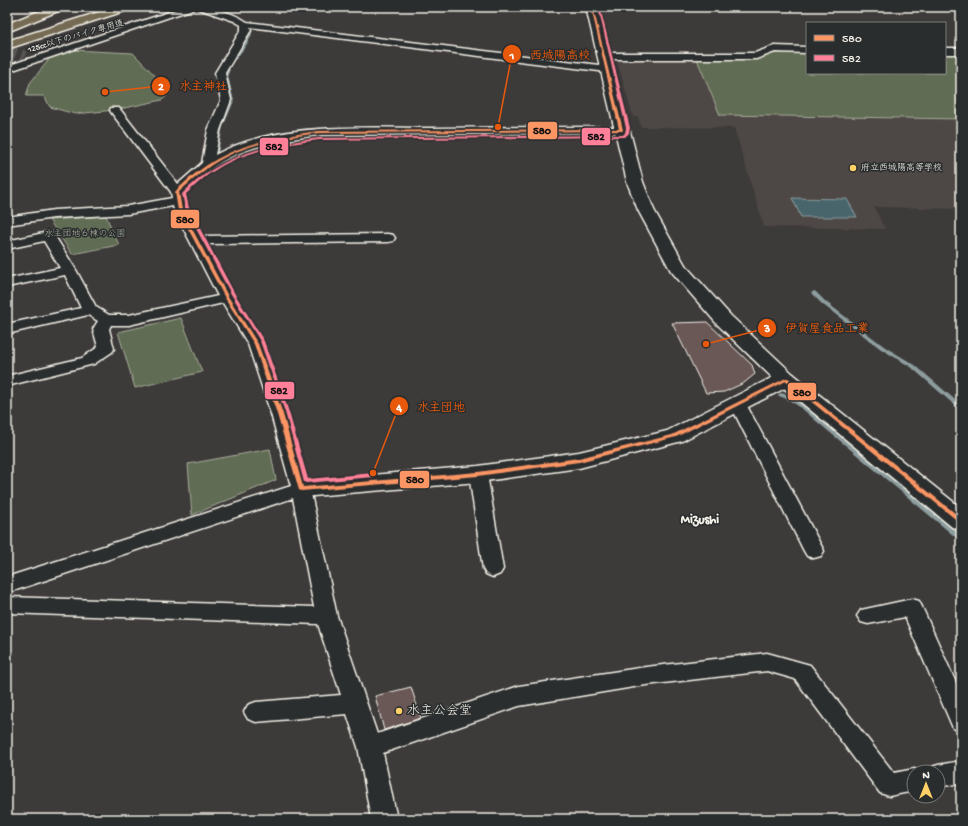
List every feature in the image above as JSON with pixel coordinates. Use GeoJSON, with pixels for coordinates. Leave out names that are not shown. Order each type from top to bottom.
{"type":"FeatureCollection","features":[{"type":"Feature","properties":{"kind":"highway"},"geometry":{"type":"LineString","coordinates":[[7,41],[104,7]]}},
{"type":"Feature","properties":{"kind":"highway"},"geometry":{"type":"LineString","coordinates":[[7,45],[127,7]]}},
{"type":"Feature","properties":{"kind":"highway"},"geometry":{"type":"LineString","coordinates":[[7,28],[63,10]]}},
{"type":"Feature","properties":{"kind":"highway"},"geometry":{"type":"LineString","coordinates":[[7,35],[63,10]]}},
{"type":"Feature","properties":{"kind":"main road"},"geometry":{"type":"LineString","coordinates":[[592,7],[635,182],[646,210],[677,267],[724,320],[786,379],[961,521]]}},
{"type":"Feature","properties":{"kind":"main road"},"geometry":{"type":"LineString","coordinates":[[301,489],[478,474],[579,460],[674,436],[786,379]]}},
{"type":"Feature","properties":{"kind":"street"},"geometry":{"type":"LineString","coordinates":[[7,69],[193,7]]}},
{"type":"Feature","properties":{"kind":"street"},"geometry":{"type":"LineString","coordinates":[[200,7],[237,19],[245,24],[607,69]]}},
{"type":"Feature","properties":{"kind":"street","name":"125cc以下のバイク専用道"},"geometry":{"type":"LineString","coordinates":[[35,60],[27,54],[125,22],[146,23]]}},
{"type":"Feature","properties":{"kind":"street"},"geometry":{"type":"LineString","coordinates":[[208,164],[214,130],[226,100],[220,73],[246,30],[245,24]]}},
{"type":"Feature","properties":{"kind":"street"},"geometry":{"type":"LineString","coordinates":[[603,56],[756,56],[774,49],[806,50]]}},
{"type":"Feature","properties":{"kind":"street"},"geometry":{"type":"LineString","coordinates":[[946,51],[961,51]]}},
{"type":"Feature","properties":{"kind":"street"},"geometry":{"type":"LineString","coordinates":[[116,110],[178,197],[180,210],[228,298],[256,344],[280,414],[301,489],[326,616],[370,747],[384,819]]}},
{"type":"Feature","properties":{"kind":"street"},"geometry":{"type":"LineString","coordinates":[[7,220],[54,214],[128,210],[178,197],[190,177],[208,164],[233,151],[256,142],[282,136],[319,132],[621,130]]}},
{"type":"Feature","properties":{"kind":"street"},"geometry":{"type":"LineString","coordinates":[[7,244],[48,236],[69,270],[90,310],[106,320],[129,320],[228,298]]}},
{"type":"Feature","properties":{"kind":"street"},"geometry":{"type":"LineString","coordinates":[[196,240],[388,238]]}},
{"type":"Feature","properties":{"kind":"street"},"geometry":{"type":"LineString","coordinates":[[7,284],[69,270]]}},
{"type":"Feature","properties":{"kind":"street"},"geometry":{"type":"LineString","coordinates":[[7,329],[90,310]]}},
{"type":"Feature","properties":{"kind":"street"},"geometry":{"type":"LineString","coordinates":[[7,380],[88,362],[106,349],[101,329],[106,320]]}},
{"type":"Feature","properties":{"kind":"street"},"geometry":{"type":"LineString","coordinates":[[738,404],[814,551]]}},
{"type":"Feature","properties":{"kind":"street"},"geometry":{"type":"LineString","coordinates":[[478,474],[493,569]]}},
{"type":"Feature","properties":{"kind":"street"},"geometry":{"type":"LineString","coordinates":[[7,585],[301,489]]}},
{"type":"Feature","properties":{"kind":"street"},"geometry":{"type":"LineString","coordinates":[[7,605],[326,616]]}},
{"type":"Feature","properties":{"kind":"street"},"geometry":{"type":"LineString","coordinates":[[868,616],[912,607],[961,722]]}},
{"type":"Feature","properties":{"kind":"street"},"geometry":{"type":"LineString","coordinates":[[370,747],[519,696],[646,676],[767,662],[802,672],[889,785],[906,782]]}},
{"type":"Feature","properties":{"kind":"street"},"geometry":{"type":"LineString","coordinates":[[256,712],[356,704]]}},
{"type":"Feature","properties":{"kind":"street"},"geometry":{"type":"LineString","coordinates":[[946,775],[961,772]]}},
{"type":"Feature","properties":{"kind":"shaded area","name":"府立西城陽高等学校"},"geometry":{"type":"Polygon","coordinates":[[[961,52],[961,209],[874,207],[885,229],[764,227],[734,128],[641,127],[638,117],[633,117],[616,57],[757,58],[806,73],[806,74],[946,74],[946,72],[961,52]]]}},
{"type":"Feature","properties":{"kind":"green space"},"geometry":{"type":"Polygon","coordinates":[[[72,50],[133,53],[171,92],[162,100],[115,110],[75,114],[50,107],[44,96],[26,96],[30,83],[49,58],[72,50]]]}},
{"type":"Feature","properties":{"kind":"green space"},"geometry":{"type":"Polygon","coordinates":[[[776,50],[806,51],[806,74],[946,74],[946,52],[961,53],[961,119],[720,115],[696,57],[757,58],[776,50]]]}},
{"type":"Feature","properties":{"kind":"green space","name":"水主団地６棟の公園"},"geometry":{"type":"Polygon","coordinates":[[[106,216],[119,245],[72,254],[49,220],[106,216]]]}},
{"type":"Feature","properties":{"kind":"green space"},"geometry":{"type":"Polygon","coordinates":[[[181,318],[202,372],[135,388],[118,332],[181,318]]]}},
{"type":"Feature","properties":{"kind":"green space"},"geometry":{"type":"Polygon","coordinates":[[[270,449],[276,480],[192,515],[188,464],[270,449]]]}},
{"type":"Feature","properties":{"kind":"water"},"geometry":{"type":"Polygon","coordinates":[[[792,198],[847,199],[857,217],[801,217],[792,198]]]}},
{"type":"Feature","properties":{"kind":"building"},"geometry":{"type":"Polygon","coordinates":[[[707,322],[752,365],[755,374],[744,383],[724,392],[706,393],[672,323],[707,322]]]}},
{"type":"Feature","properties":{"kind":"building","name":"水主公会堂"},"geometry":{"type":"Polygon","coordinates":[[[411,687],[421,718],[384,730],[375,696],[411,687]]]}},
{"type":"Feature","properties":{"kind":"waterway"},"geometry":{"type":"LineString","coordinates":[[235,58],[249,36],[251,31],[250,22]]}},
{"type":"Feature","properties":{"kind":"waterway"},"geometry":{"type":"LineString","coordinates":[[216,155],[221,127],[232,101],[226,75],[228,69]]}},
{"type":"Feature","properties":{"kind":"waterway"},"geometry":{"type":"LineString","coordinates":[[814,293],[824,303],[883,348],[913,366],[961,408]]}},
{"type":"Feature","properties":{"kind":"waterway"},"geometry":{"type":"LineString","coordinates":[[781,395],[797,401],[961,538]]}},
{"type":"Feature","properties":{"kind":"tunnel"},"geometry":{"type":"LineString","coordinates":[[7,50],[25,56]]}},
{"type":"Feature","properties":{"kind":"transit line","name":"580"},"geometry":{"type":"LineString","coordinates":[[592,7],[621,130],[319,132],[297,135],[259,143],[225,155],[193,177],[177,192],[180,210],[227,298],[256,344],[280,414],[301,489],[478,474],[579,460],[674,436],[786,379],[961,521]]}},
{"type":"Feature","properties":{"kind":"transit line","name":"582"},"geometry":{"type":"LineString","coordinates":[[373,475],[306,481],[287,412],[262,341],[233,294],[187,208],[184,194],[199,180],[230,160],[263,149],[319,139],[624,136],[627,133],[628,128],[599,7]]}},
{"type":"Feature","properties":{"kind":"place","name":"水主神社"},"geometry":{"type":"Point","coordinates":[105,92]}},
{"type":"Feature","properties":{"kind":"place","name":"西城陽高校"},"geometry":{"type":"Point","coordinates":[498,127]}},
{"type":"Feature","properties":{"kind":"place","name":"府立西城陽高等学校"},"geometry":{"type":"Point","coordinates":[853,168]}},
{"type":"Feature","properties":{"kind":"place","name":"伊賀屋食品工業"},"geometry":{"type":"Point","coordinates":[706,344]}},
{"type":"Feature","properties":{"kind":"place","name":"水主団地"},"geometry":{"type":"Point","coordinates":[373,473]}},
{"type":"Feature","properties":{"kind":"place","name":"水主公会堂"},"geometry":{"type":"Point","coordinates":[399,711]}},
{"type":"Feature","properties":{"kind":"district","name":"Mizushi"},"geometry":{"type":"Point","coordinates":[700,520]}}]}
